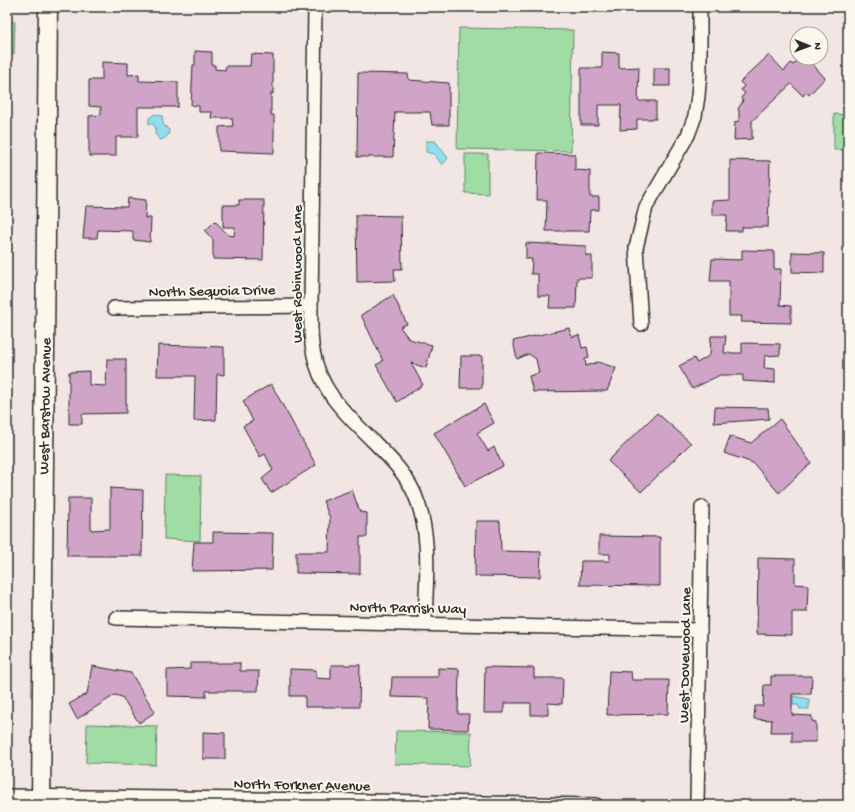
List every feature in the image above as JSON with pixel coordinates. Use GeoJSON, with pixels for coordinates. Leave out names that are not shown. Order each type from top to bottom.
{"type":"FeatureCollection","features":[{"type":"Feature","properties":{"kind":"street","name":"West Barstow Avenue"},"geometry":{"type":"LineString","coordinates":[[41,801],[48,7]]}},
{"type":"Feature","properties":{"kind":"street","name":"West Robinwood Lane"},"geometry":{"type":"LineString","coordinates":[[315,7],[311,306],[313,351],[318,371],[339,408],[386,454],[403,473],[415,495],[423,520],[426,546],[425,624]]}},
{"type":"Feature","properties":{"kind":"street"},"geometry":{"type":"LineString","coordinates":[[641,324],[636,248],[646,207],[688,135],[694,116],[698,96],[700,72],[700,7]]}},
{"type":"Feature","properties":{"kind":"street","name":"North Sequoia Drive"},"geometry":{"type":"LineString","coordinates":[[114,308],[311,306]]}},
{"type":"Feature","properties":{"kind":"street","name":"West Dovewood Lane"},"geometry":{"type":"LineString","coordinates":[[697,805],[702,506]]}},
{"type":"Feature","properties":{"kind":"street","name":"North Parrish Way"},"geometry":{"type":"LineString","coordinates":[[116,618],[700,630]]}},
{"type":"Feature","properties":{"kind":"street","name":"North Forkner Avenue"},"geometry":{"type":"LineString","coordinates":[[7,796],[41,801],[596,805]]}},
{"type":"Feature","properties":{"kind":"green space"},"geometry":{"type":"Polygon","coordinates":[[[7,22],[15,22],[14,54],[7,54],[7,22]]]}},
{"type":"Feature","properties":{"kind":"green space"},"geometry":{"type":"Polygon","coordinates":[[[459,28],[573,30],[571,151],[457,149],[459,28]]]}},
{"type":"Feature","properties":{"kind":"green space"},"geometry":{"type":"Polygon","coordinates":[[[834,114],[848,115],[848,150],[834,150],[834,114]]]}},
{"type":"Feature","properties":{"kind":"green space"},"geometry":{"type":"Polygon","coordinates":[[[465,154],[488,154],[488,194],[465,193],[465,154]]]}},
{"type":"Feature","properties":{"kind":"green space"},"geometry":{"type":"Polygon","coordinates":[[[165,475],[201,476],[200,541],[164,539],[165,475]]]}},
{"type":"Feature","properties":{"kind":"green space"},"geometry":{"type":"Polygon","coordinates":[[[87,724],[157,726],[156,765],[86,763],[87,724]]]}},
{"type":"Feature","properties":{"kind":"green space"},"geometry":{"type":"Polygon","coordinates":[[[396,731],[471,732],[470,766],[395,764],[396,731]]]}},
{"type":"Feature","properties":{"kind":"water"},"geometry":{"type":"Polygon","coordinates":[[[155,114],[162,116],[163,124],[169,130],[167,136],[160,140],[155,134],[156,128],[153,124],[149,124],[149,118],[155,114]]]}},
{"type":"Feature","properties":{"kind":"water"},"geometry":{"type":"Polygon","coordinates":[[[426,141],[435,141],[448,158],[442,165],[434,154],[426,152],[426,141]]]}},
{"type":"Feature","properties":{"kind":"water"},"geometry":{"type":"Polygon","coordinates":[[[793,696],[809,699],[809,709],[800,709],[798,705],[793,705],[793,696]]]}},
{"type":"Feature","properties":{"kind":"building"},"geometry":{"type":"Polygon","coordinates":[[[195,51],[212,52],[212,65],[215,65],[215,69],[225,70],[226,66],[250,66],[251,54],[273,55],[273,94],[271,93],[271,115],[274,115],[274,153],[219,151],[219,127],[233,126],[232,118],[211,118],[212,112],[199,112],[199,106],[191,105],[195,51]]]}},
{"type":"Feature","properties":{"kind":"building"},"geometry":{"type":"Polygon","coordinates":[[[602,52],[619,53],[619,68],[639,67],[638,101],[656,101],[656,119],[637,119],[637,129],[620,130],[621,105],[598,105],[598,125],[581,125],[581,68],[602,68],[602,52]]]}},
{"type":"Feature","properties":{"kind":"building"},"geometry":{"type":"Polygon","coordinates":[[[769,55],[784,71],[789,65],[814,66],[825,78],[809,95],[806,92],[803,96],[791,84],[752,121],[752,139],[734,140],[735,122],[739,121],[738,109],[743,101],[741,98],[745,93],[741,90],[744,86],[740,82],[769,55]]]}},
{"type":"Feature","properties":{"kind":"building"},"geometry":{"type":"Polygon","coordinates":[[[102,62],[128,63],[128,75],[139,74],[139,81],[178,82],[178,107],[138,107],[138,137],[116,137],[116,156],[89,156],[89,116],[101,115],[101,107],[89,106],[89,80],[102,80],[102,62]]]}},
{"type":"Feature","properties":{"kind":"building"},"geometry":{"type":"Polygon","coordinates":[[[654,68],[670,68],[670,86],[654,86],[654,68]]]}},
{"type":"Feature","properties":{"kind":"building"},"geometry":{"type":"Polygon","coordinates":[[[358,73],[408,74],[409,80],[449,83],[449,125],[432,125],[430,112],[395,112],[393,157],[357,157],[358,73]]]}},
{"type":"Feature","properties":{"kind":"building"},"geometry":{"type":"Polygon","coordinates":[[[538,153],[575,154],[575,170],[590,171],[590,197],[599,197],[599,210],[590,210],[589,231],[546,231],[547,200],[537,200],[538,153]]]}},
{"type":"Feature","properties":{"kind":"building"},"geometry":{"type":"Polygon","coordinates":[[[730,160],[770,161],[768,227],[742,227],[742,231],[726,231],[727,215],[712,215],[712,201],[730,200],[730,160]]]}},
{"type":"Feature","properties":{"kind":"building"},"geometry":{"type":"Polygon","coordinates":[[[128,198],[146,200],[145,218],[151,218],[150,242],[133,240],[133,231],[98,230],[97,238],[83,238],[86,206],[127,207],[128,198]]]}},
{"type":"Feature","properties":{"kind":"building"},"geometry":{"type":"Polygon","coordinates":[[[239,200],[264,200],[263,260],[213,259],[213,240],[205,231],[215,221],[228,235],[234,236],[235,227],[223,227],[223,205],[239,205],[239,200]]]}},
{"type":"Feature","properties":{"kind":"building"},"geometry":{"type":"Polygon","coordinates":[[[356,215],[401,216],[402,269],[394,269],[395,281],[357,282],[356,215]]]}},
{"type":"Feature","properties":{"kind":"building"},"geometry":{"type":"Polygon","coordinates":[[[526,243],[586,246],[586,256],[592,256],[592,278],[577,278],[576,308],[549,308],[550,296],[538,296],[538,274],[531,274],[532,259],[526,259],[526,243]]]}},
{"type":"Feature","properties":{"kind":"building"},"geometry":{"type":"Polygon","coordinates":[[[742,250],[774,251],[774,269],[781,269],[780,305],[791,306],[791,323],[741,322],[742,316],[729,316],[729,281],[710,281],[712,259],[742,260],[742,250]]]}},
{"type":"Feature","properties":{"kind":"building"},"geometry":{"type":"Polygon","coordinates":[[[792,252],[824,253],[824,273],[792,272],[792,252]]]}},
{"type":"Feature","properties":{"kind":"building"},"geometry":{"type":"Polygon","coordinates":[[[393,295],[407,324],[400,327],[409,339],[432,345],[426,368],[411,363],[423,385],[397,402],[376,365],[383,361],[361,315],[393,295]]]}},
{"type":"Feature","properties":{"kind":"building"},"geometry":{"type":"Polygon","coordinates":[[[569,328],[571,337],[579,335],[582,348],[587,347],[589,358],[585,359],[586,366],[598,362],[616,368],[607,391],[533,392],[529,376],[539,373],[536,359],[529,354],[517,359],[513,341],[569,328]]]}},
{"type":"Feature","properties":{"kind":"building"},"geometry":{"type":"Polygon","coordinates":[[[711,336],[726,336],[724,353],[742,353],[742,343],[780,344],[780,355],[765,356],[764,368],[775,369],[775,383],[743,381],[743,375],[720,375],[692,389],[679,366],[694,358],[697,363],[710,355],[711,336]]]}},
{"type":"Feature","properties":{"kind":"building"},"geometry":{"type":"Polygon","coordinates":[[[158,345],[224,347],[224,375],[217,374],[216,420],[194,421],[195,376],[157,376],[158,345]]]}},
{"type":"Feature","properties":{"kind":"building"},"geometry":{"type":"Polygon","coordinates":[[[461,356],[482,356],[482,388],[460,388],[461,356]]]}},
{"type":"Feature","properties":{"kind":"building"},"geometry":{"type":"Polygon","coordinates":[[[107,359],[126,359],[126,413],[82,414],[82,424],[69,424],[69,372],[89,371],[89,385],[106,386],[107,359]]]}},
{"type":"Feature","properties":{"kind":"building"},"geometry":{"type":"Polygon","coordinates":[[[271,384],[316,465],[271,493],[262,479],[273,470],[265,454],[260,457],[243,426],[253,421],[243,401],[271,384]]]}},
{"type":"Feature","properties":{"kind":"building"},"geometry":{"type":"Polygon","coordinates":[[[484,404],[494,423],[477,433],[488,451],[494,447],[503,466],[465,486],[434,433],[484,404]]]}},
{"type":"Feature","properties":{"kind":"building"},"geometry":{"type":"Polygon","coordinates":[[[715,407],[768,408],[769,419],[714,423],[715,407]]]}},
{"type":"Feature","properties":{"kind":"building"},"geometry":{"type":"Polygon","coordinates":[[[657,413],[691,443],[641,492],[608,461],[657,413]]]}},
{"type":"Feature","properties":{"kind":"building"},"geometry":{"type":"Polygon","coordinates":[[[780,419],[811,463],[779,493],[753,463],[724,453],[730,436],[751,443],[780,419]]]}},
{"type":"Feature","properties":{"kind":"building"},"geometry":{"type":"Polygon","coordinates":[[[110,488],[143,490],[142,556],[67,556],[68,498],[91,498],[91,530],[110,529],[110,488]]]}},
{"type":"Feature","properties":{"kind":"building"},"geometry":{"type":"Polygon","coordinates":[[[352,490],[360,512],[367,513],[367,537],[360,537],[360,574],[296,573],[296,552],[329,552],[330,518],[323,501],[352,490]]]}},
{"type":"Feature","properties":{"kind":"building"},"geometry":{"type":"Polygon","coordinates":[[[476,521],[500,521],[501,551],[541,552],[540,577],[475,576],[476,521]]]}},
{"type":"Feature","properties":{"kind":"building"},"geometry":{"type":"Polygon","coordinates":[[[213,532],[273,533],[272,570],[192,571],[194,542],[213,542],[213,532]]]}},
{"type":"Feature","properties":{"kind":"building"},"geometry":{"type":"Polygon","coordinates":[[[599,536],[660,537],[660,586],[580,585],[581,561],[610,561],[610,554],[599,554],[599,536]]]}},
{"type":"Feature","properties":{"kind":"building"},"geometry":{"type":"Polygon","coordinates":[[[758,558],[795,559],[795,584],[808,585],[807,612],[792,612],[792,635],[757,634],[758,558]]]}},
{"type":"Feature","properties":{"kind":"building"},"geometry":{"type":"Polygon","coordinates":[[[190,663],[240,663],[240,671],[259,671],[258,691],[206,691],[206,697],[167,696],[167,670],[190,669],[190,663]]]}},
{"type":"Feature","properties":{"kind":"building"},"geometry":{"type":"Polygon","coordinates":[[[331,665],[360,665],[359,707],[305,707],[305,696],[290,696],[290,669],[316,670],[316,678],[331,679],[331,665]]]}},
{"type":"Feature","properties":{"kind":"building"},"geometry":{"type":"Polygon","coordinates":[[[92,666],[131,673],[155,712],[139,723],[122,697],[115,695],[77,719],[69,704],[87,694],[92,666]]]}},
{"type":"Feature","properties":{"kind":"building"},"geometry":{"type":"Polygon","coordinates":[[[485,667],[534,668],[534,678],[563,678],[562,704],[548,703],[548,715],[531,715],[531,703],[504,703],[504,713],[484,713],[485,667]]]}},
{"type":"Feature","properties":{"kind":"building"},"geometry":{"type":"Polygon","coordinates":[[[438,668],[459,669],[458,714],[469,714],[468,730],[428,729],[429,698],[391,697],[392,677],[438,677],[438,668]]]}},
{"type":"Feature","properties":{"kind":"building"},"geometry":{"type":"Polygon","coordinates":[[[609,671],[631,672],[632,680],[669,680],[668,714],[607,715],[609,671]]]}},
{"type":"Feature","properties":{"kind":"building"},"geometry":{"type":"Polygon","coordinates":[[[771,676],[812,676],[811,694],[792,694],[792,715],[812,716],[812,721],[816,722],[816,742],[792,742],[792,732],[771,732],[772,720],[754,719],[755,706],[763,706],[764,685],[771,685],[771,676]]]}},
{"type":"Feature","properties":{"kind":"building"},"geometry":{"type":"Polygon","coordinates":[[[203,732],[225,733],[225,759],[203,759],[203,732]]]}}]}
